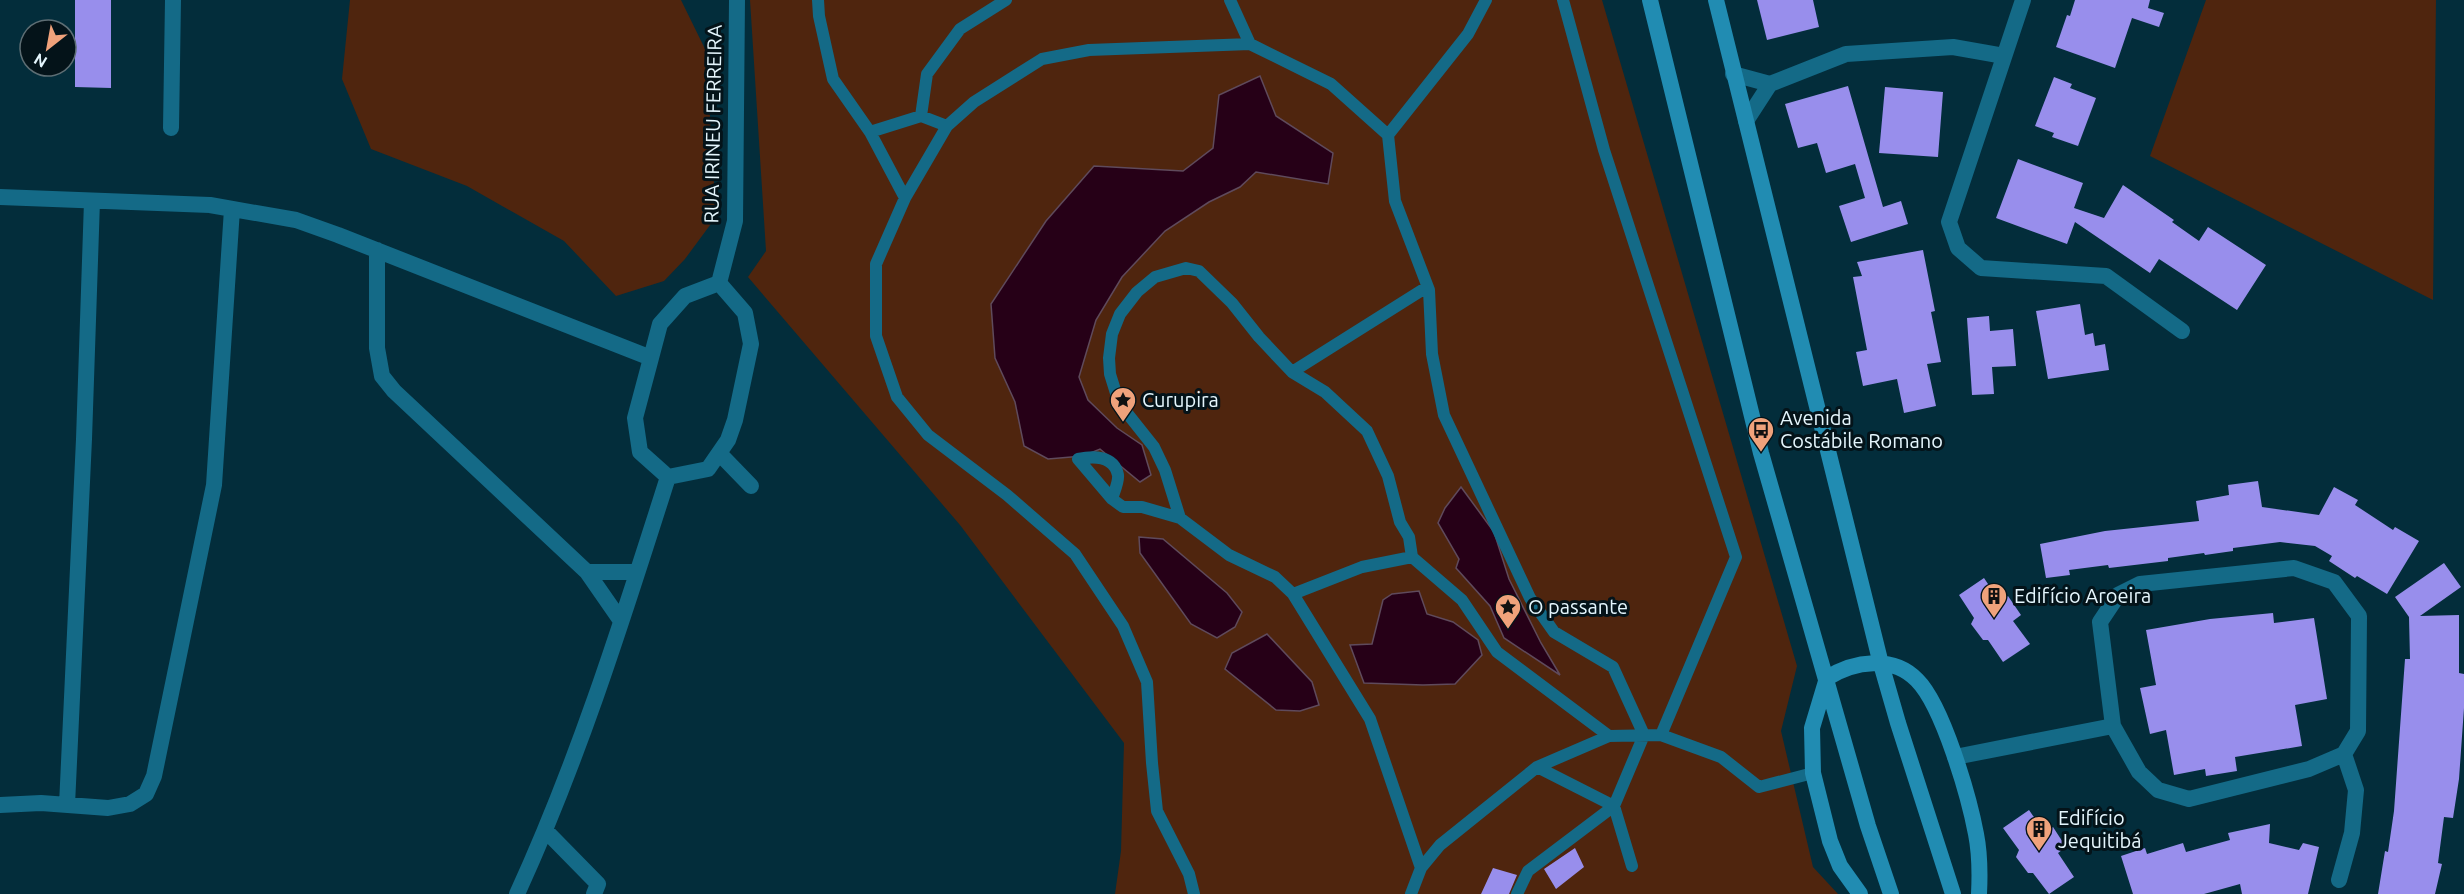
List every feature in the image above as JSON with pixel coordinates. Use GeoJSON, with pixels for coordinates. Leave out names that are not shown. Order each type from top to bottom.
{"type":"FeatureCollection","features":[{"type":"Feature","properties":{"kind":"main road"},"geometry":{"type":"LineString","coordinates":[[1650,0],[1761,453],[1868,826],[1891,894]]}},
{"type":"Feature","properties":{"kind":"main road"},"geometry":{"type":"LineString","coordinates":[[1716,0],[1881,664],[1953,894]]}},
{"type":"Feature","properties":{"kind":"main road"},"geometry":{"type":"LineString","coordinates":[[1860,894],[1840,866],[1830,841],[1813,773],[1812,728],[1827,678],[1851,665],[1881,664],[1902,670],[1917,680],[1936,710],[1955,757],[1976,834],[1980,869],[1979,894]]}},
{"type":"Feature","properties":{"kind":"street"},"geometry":{"type":"LineString","coordinates":[[171,128],[173,0]]}},
{"type":"Feature","properties":{"kind":"street","name":"RUA IRINEU FERREIRA"},"geometry":{"type":"LineString","coordinates":[[719,283],[735,221],[738,0]]}},
{"type":"Feature","properties":{"kind":"street"},"geometry":{"type":"LineString","coordinates":[[818,0],[819,16],[833,79],[870,132],[905,198]]}},
{"type":"Feature","properties":{"kind":"street"},"geometry":{"type":"LineString","coordinates":[[921,116],[927,74],[960,29],[1006,0]]}},
{"type":"Feature","properties":{"kind":"street"},"geometry":{"type":"LineString","coordinates":[[1230,0],[1250,44]]}},
{"type":"Feature","properties":{"kind":"street"},"geometry":{"type":"LineString","coordinates":[[1388,135],[1468,34],[1486,0]]}},
{"type":"Feature","properties":{"kind":"street"},"geometry":{"type":"LineString","coordinates":[[1563,0],[1604,150],[1736,557],[1661,735]]}},
{"type":"Feature","properties":{"kind":"street"},"geometry":{"type":"LineString","coordinates":[[2023,0],[1948,222],[1958,248],[1981,268],[2106,276],[2182,331]]}},
{"type":"Feature","properties":{"kind":"street"},"geometry":{"type":"LineString","coordinates":[[1194,894],[1189,874],[1157,811],[1147,682],[1123,626],[1076,554],[1007,495],[928,435],[897,397],[876,336],[876,264],[905,198],[947,126],[974,102],[1042,59],[1089,50],[1250,44],[1331,84],[1388,135],[1395,201],[1427,286],[1432,354],[1444,415],[1530,598],[1554,632],[1613,667],[1644,735],[1614,806],[1528,871],[1517,894]]}},
{"type":"Feature","properties":{"kind":"street"},"geometry":{"type":"LineString","coordinates":[[1746,121],[1770,84],[1846,54],[1953,47],[2004,56]]}},
{"type":"Feature","properties":{"kind":"street"},"geometry":{"type":"LineString","coordinates":[[1733,74],[1770,84]]}},
{"type":"Feature","properties":{"kind":"street"},"geometry":{"type":"LineString","coordinates":[[870,132],[921,116],[947,126]]}},
{"type":"Feature","properties":{"kind":"street"},"geometry":{"type":"LineString","coordinates":[[0,197],[210,205],[296,220],[651,358]]}},
{"type":"Feature","properties":{"kind":"street"},"geometry":{"type":"LineString","coordinates":[[67,805],[84,439],[92,201]]}},
{"type":"Feature","properties":{"kind":"street"},"geometry":{"type":"LineString","coordinates":[[0,805],[41,803],[108,808],[130,804],[146,794],[154,776],[214,485],[232,209]]}},
{"type":"Feature","properties":{"kind":"street"},"geometry":{"type":"LineString","coordinates":[[377,250],[377,348],[382,376],[394,391],[587,572],[621,621]]}},
{"type":"Feature","properties":{"kind":"street"},"geometry":{"type":"LineString","coordinates":[[1180,518],[1165,470],[1154,447],[1119,403],[1110,374],[1112,334],[1120,314],[1137,292],[1155,277],[1186,268],[1199,271],[1232,303],[1259,337],[1292,372],[1325,392],[1367,431],[1388,476],[1400,522],[1409,537],[1412,557],[1462,600],[1497,652],[1609,736]]}},
{"type":"Feature","properties":{"kind":"street"},"geometry":{"type":"LineString","coordinates":[[719,283],[745,313],[750,344],[735,420],[728,440],[708,469],[668,477],[640,452],[635,418],[660,324],[685,296],[719,283]]}},
{"type":"Feature","properties":{"kind":"street"},"geometry":{"type":"LineString","coordinates":[[1292,372],[1427,286]]}},
{"type":"Feature","properties":{"kind":"street"},"geometry":{"type":"LineString","coordinates":[[719,453],[751,486]]}},
{"type":"Feature","properties":{"kind":"street"},"geometry":{"type":"LineString","coordinates":[[517,894],[546,831],[599,689],[668,477]]}},
{"type":"Feature","properties":{"kind":"street"},"geometry":{"type":"LineString","coordinates":[[1112,499],[1123,507],[1142,507],[1180,518],[1229,555],[1275,577],[1293,594],[1370,719],[1421,868]]}},
{"type":"Feature","properties":{"kind":"street"},"geometry":{"type":"LineString","coordinates":[[1293,594],[1362,567],[1412,557]]}},
{"type":"Feature","properties":{"kind":"street"},"geometry":{"type":"LineString","coordinates":[[2294,568],[2334,582],[2359,616],[2358,731],[2344,754],[2309,769],[2189,799],[2158,790],[2139,772],[2114,726],[2100,622],[2118,595],[2140,584],[2294,568]]}},
{"type":"Feature","properties":{"kind":"street"},"geometry":{"type":"LineString","coordinates":[[587,572],[637,572]]}},
{"type":"Feature","properties":{"kind":"street"},"geometry":{"type":"LineString","coordinates":[[1955,757],[2114,726]]}},
{"type":"Feature","properties":{"kind":"street"},"geometry":{"type":"LineString","coordinates":[[1410,894],[1421,868],[1440,845],[1537,767],[1609,736],[1661,735],[1721,757],[1759,787],[1813,773]]}},
{"type":"Feature","properties":{"kind":"street"},"geometry":{"type":"LineString","coordinates":[[2339,880],[2352,833],[2356,790],[2344,754]]}},
{"type":"Feature","properties":{"kind":"street"},"geometry":{"type":"LineString","coordinates":[[1537,767],[1614,806],[1632,866]]}},
{"type":"Feature","properties":{"kind":"street"},"geometry":{"type":"LineString","coordinates":[[546,831],[598,884],[594,894]]}},
{"type":"Feature","properties":{"kind":"shaded area"},"geometry":{"type":"Polygon","coordinates":[[[350,0],[681,0],[706,51],[716,217],[685,259],[664,281],[616,296],[564,241],[467,186],[371,149],[342,79],[350,0]]]}},
{"type":"Feature","properties":{"kind":"shaded area"},"geometry":{"type":"Polygon","coordinates":[[[750,0],[1602,0],[1797,666],[1781,731],[1813,867],[1838,894],[1115,894],[1121,851],[1124,743],[960,525],[748,277],[766,251],[750,0]]]}},
{"type":"Feature","properties":{"kind":"shaded area"},"geometry":{"type":"Polygon","coordinates":[[[2206,0],[2436,0],[2433,300],[2150,156],[2206,0]]]}},
{"type":"Feature","properties":{"kind":"shaded area"},"geometry":{"type":"Polygon","coordinates":[[[1260,76],[1276,116],[1333,153],[1328,184],[1256,172],[1240,187],[1209,202],[1165,231],[1122,277],[1096,320],[1079,377],[1088,400],[1117,428],[1142,445],[1151,475],[1140,482],[1100,449],[1083,456],[1048,459],[1024,446],[1015,402],[995,358],[991,304],[1046,221],[1094,166],[1183,171],[1213,148],[1219,95],[1260,76]]]}},
{"type":"Feature","properties":{"kind":"shaded area"},"geometry":{"type":"Polygon","coordinates":[[[1461,487],[1494,532],[1509,579],[1560,675],[1504,638],[1490,606],[1456,568],[1459,559],[1438,523],[1445,508],[1461,487]]]}},
{"type":"Feature","properties":{"kind":"shaded area"},"geometry":{"type":"Polygon","coordinates":[[[1139,537],[1163,539],[1227,593],[1242,612],[1235,627],[1217,638],[1191,624],[1140,553],[1139,537]]]}},
{"type":"Feature","properties":{"kind":"shaded area"},"geometry":{"type":"Polygon","coordinates":[[[1419,591],[1427,614],[1453,622],[1478,640],[1482,655],[1455,684],[1364,683],[1350,645],[1372,644],[1383,600],[1392,594],[1419,591]]]}},
{"type":"Feature","properties":{"kind":"shaded area"},"geometry":{"type":"Polygon","coordinates":[[[1267,634],[1312,682],[1319,705],[1300,711],[1276,710],[1225,669],[1232,653],[1267,634]]]}},
{"type":"Feature","properties":{"kind":"building"},"geometry":{"type":"Polygon","coordinates":[[[75,0],[111,0],[111,88],[75,87],[75,78],[78,78],[78,18],[75,18],[75,0]]]}},
{"type":"Feature","properties":{"kind":"building"},"geometry":{"type":"Polygon","coordinates":[[[1757,0],[1813,0],[1819,27],[1767,40],[1757,0]]]}},
{"type":"Feature","properties":{"kind":"building"},"geometry":{"type":"Polygon","coordinates":[[[2075,0],[2150,0],[2148,8],[2164,13],[2159,27],[2132,18],[2115,68],[2056,47],[2075,0]]]}},
{"type":"Feature","properties":{"kind":"building"},"geometry":{"type":"Polygon","coordinates":[[[2054,77],[2072,84],[2070,88],[2096,98],[2078,146],[2052,137],[2054,133],[2035,126],[2054,77]]]}},
{"type":"Feature","properties":{"kind":"building"},"geometry":{"type":"Polygon","coordinates":[[[1848,86],[1883,207],[1901,201],[1908,224],[1851,242],[1839,206],[1865,198],[1855,164],[1826,173],[1817,143],[1798,148],[1785,104],[1848,86]]]}},
{"type":"Feature","properties":{"kind":"building"},"geometry":{"type":"Polygon","coordinates":[[[1885,87],[1943,92],[1938,157],[1879,153],[1885,87]]]}},
{"type":"Feature","properties":{"kind":"building"},"geometry":{"type":"Polygon","coordinates":[[[2018,159],[2083,183],[2074,208],[2104,218],[2123,185],[2174,220],[2172,222],[2199,241],[2208,227],[2266,265],[2237,310],[2159,259],[2150,273],[2075,222],[2067,244],[1996,218],[2018,159]]]}},
{"type":"Feature","properties":{"kind":"building"},"geometry":{"type":"Polygon","coordinates":[[[1923,250],[1935,311],[1931,312],[1941,362],[1927,364],[1936,406],[1904,413],[1897,379],[1863,386],[1856,352],[1867,350],[1853,277],[1862,276],[1857,262],[1923,250]]]}},
{"type":"Feature","properties":{"kind":"building"},"geometry":{"type":"Polygon","coordinates":[[[2080,304],[2085,335],[2093,333],[2095,346],[2105,344],[2109,370],[2048,379],[2036,311],[2080,304]]]}},
{"type":"Feature","properties":{"kind":"building"},"geometry":{"type":"Polygon","coordinates":[[[1989,316],[1990,331],[2013,329],[2016,366],[1992,367],[1994,394],[1972,395],[1967,318],[1989,316]]]}},
{"type":"Feature","properties":{"kind":"building"},"geometry":{"type":"Polygon","coordinates":[[[2258,481],[2262,507],[2319,515],[2334,487],[2358,500],[2355,505],[2393,530],[2395,527],[2419,541],[2387,594],[2357,576],[2355,578],[2329,561],[2332,556],[2315,546],[2280,542],[2233,548],[2233,551],[2205,555],[2204,553],[2168,558],[2168,561],[2069,570],[2070,575],[2046,578],[2040,544],[2105,531],[2199,521],[2196,501],[2229,495],[2228,485],[2258,481]]]}},
{"type":"Feature","properties":{"kind":"building"},"geometry":{"type":"Polygon","coordinates":[[[2444,563],[2461,587],[2420,616],[2459,615],[2459,673],[2464,674],[2464,708],[2459,779],[2453,818],[2444,817],[2438,863],[2442,864],[2435,894],[2378,894],[2385,851],[2388,852],[2394,811],[2405,659],[2410,659],[2409,617],[2395,597],[2444,563]]]}},
{"type":"Feature","properties":{"kind":"building","name":"Edifício Aroeira"},"geometry":{"type":"Polygon","coordinates":[[[1984,578],[2000,602],[2008,596],[2021,615],[2013,621],[2030,644],[2003,662],[1988,640],[1983,640],[1971,624],[1974,618],[1959,595],[1984,578]]]}},
{"type":"Feature","properties":{"kind":"building"},"geometry":{"type":"Polygon","coordinates":[[[2273,613],[2274,623],[2314,618],[2327,699],[2295,705],[2302,746],[2235,757],[2237,771],[2206,776],[2205,769],[2174,775],[2166,730],[2150,734],[2140,688],[2156,685],[2146,630],[2210,619],[2273,613]]]}},
{"type":"Feature","properties":{"kind":"building","name":"Edifício Jequitibá"},"geometry":{"type":"Polygon","coordinates":[[[2029,810],[2045,833],[2053,827],[2066,847],[2058,853],[2074,877],[2049,894],[2033,873],[2028,873],[2016,857],[2019,850],[2003,828],[2029,810]]]}},
{"type":"Feature","properties":{"kind":"building"},"geometry":{"type":"Polygon","coordinates":[[[2270,824],[2269,843],[2299,850],[2303,843],[2319,847],[2308,894],[2242,894],[2240,884],[2204,894],[2133,894],[2121,856],[2145,848],[2147,854],[2183,843],[2186,852],[2230,840],[2228,833],[2270,824]]]}},
{"type":"Feature","properties":{"kind":"building"},"geometry":{"type":"Polygon","coordinates":[[[1575,848],[1584,867],[1556,889],[1544,869],[1575,848]]]}},
{"type":"Feature","properties":{"kind":"building"},"geometry":{"type":"Polygon","coordinates":[[[1493,868],[1517,875],[1509,894],[1481,894],[1493,868]]]}},
{"type":"Feature","properties":{"kind":"place","name":"Curupira"},"geometry":{"type":"Point","coordinates":[1123,423]}},
{"type":"Feature","properties":{"kind":"place","name":"Avenida Costábile Romano"},"geometry":{"type":"Point","coordinates":[1761,453]}},
{"type":"Feature","properties":{"kind":"place","name":"Edifício Aroeira"},"geometry":{"type":"Point","coordinates":[1994,619]}},
{"type":"Feature","properties":{"kind":"place","name":"O passante"},"geometry":{"type":"Point","coordinates":[1508,630]}},
{"type":"Feature","properties":{"kind":"place","name":"Edifício Jequitibá"},"geometry":{"type":"Point","coordinates":[2039,852]}}]}
